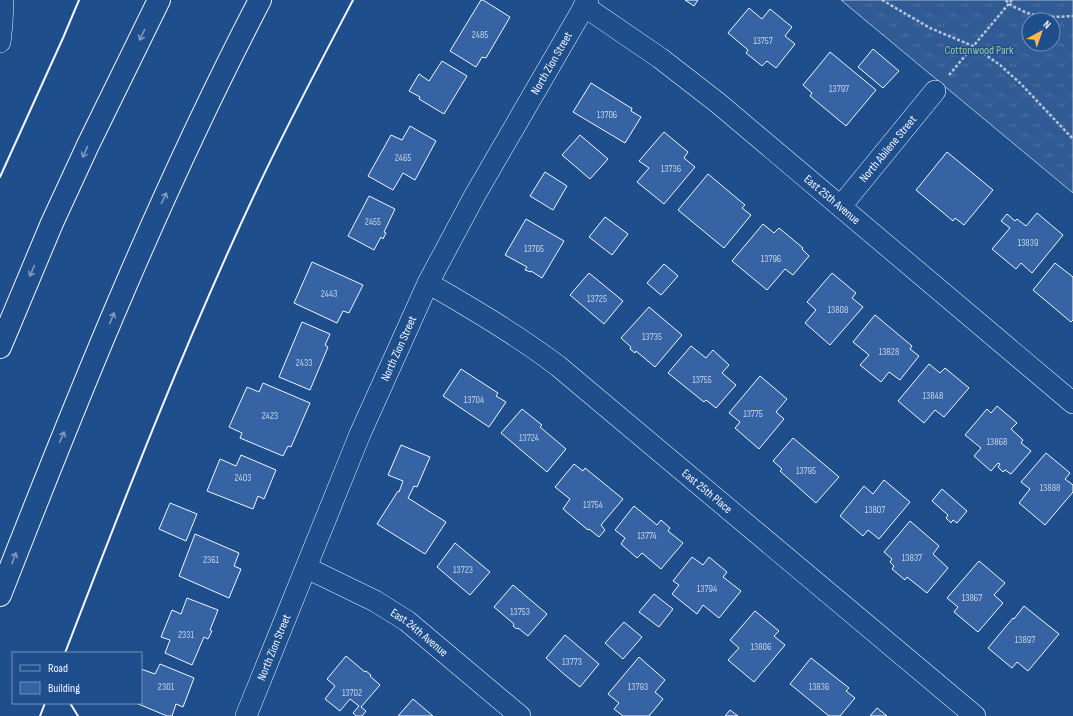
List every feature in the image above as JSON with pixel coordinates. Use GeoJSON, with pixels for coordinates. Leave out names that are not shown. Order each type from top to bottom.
{"type":"FeatureCollection","features":[{"type":"Feature","properties":{"kind":"highway"},"geometry":{"type":"LineString","coordinates":[[0,347],[52,223],[88,145],[159,0]]}},
{"type":"Feature","properties":{"kind":"highway"},"geometry":{"type":"LineString","coordinates":[[0,595],[54,456],[140,252],[206,109],[260,0]]}},
{"type":"Feature","properties":{"kind":"street"},"geometry":{"type":"LineString","coordinates":[[0,42],[3,0]]}},
{"type":"Feature","properties":{"kind":"street","name":"East 25th Avenue"},"geometry":{"type":"LineString","coordinates":[[586,3],[718,103],[1073,403]]}},
{"type":"Feature","properties":{"kind":"street","name":"North Zion Street"},"geometry":{"type":"LineString","coordinates":[[246,716],[360,434],[428,283],[475,195],[586,3]]}},
{"type":"Feature","properties":{"kind":"street","name":"North Abilene Street"},"geometry":{"type":"LineString","coordinates":[[841,206],[936,91]]}},
{"type":"Feature","properties":{"kind":"street","name":"East 25th Place"},"geometry":{"type":"LineString","coordinates":[[428,283],[489,319],[558,366],[975,716]]}},
{"type":"Feature","properties":{"kind":"street","name":"East 24th Avenue"},"geometry":{"type":"LineString","coordinates":[[307,568],[375,601],[407,621],[520,716]]}},
{"type":"Feature","properties":{"kind":"path"},"geometry":{"type":"LineString","coordinates":[[882,0],[930,28],[973,46],[1000,65],[1021,84],[1072,138]]}},
{"type":"Feature","properties":{"kind":"path"},"geometry":{"type":"LineString","coordinates":[[1006,0],[1009,4],[1026,13],[1040,17],[1073,16]]}},
{"type":"Feature","properties":{"kind":"path"},"geometry":{"type":"LineString","coordinates":[[936,91],[1012,0]]}},
{"type":"Feature","properties":{"kind":"path"},"geometry":{"type":"LineString","coordinates":[[1072,138],[1073,134]]}},
{"type":"Feature","properties":{"kind":"green space","name":"Cottonwood Park"},"geometry":{"type":"Polygon","coordinates":[[[841,0],[1073,0],[1073,193],[841,0]]]}},
{"type":"Feature","properties":{"kind":"building"},"geometry":{"type":"Polygon","coordinates":[[[481,0],[510,17],[486,58],[482,57],[476,67],[450,51],[481,0]]]}},
{"type":"Feature","properties":{"kind":"building"},"geometry":{"type":"Polygon","coordinates":[[[685,0],[698,0],[694,6],[685,0]]]}},
{"type":"Feature","properties":{"kind":"building"},"geometry":{"type":"Polygon","coordinates":[[[749,8],[762,19],[770,9],[792,27],[785,36],[795,44],[776,68],[767,61],[762,66],[746,53],[748,50],[728,33],[749,8]]]}},
{"type":"Feature","properties":{"kind":"building"},"geometry":{"type":"Polygon","coordinates":[[[873,49],[899,71],[883,88],[858,67],[873,49]]]}},
{"type":"Feature","properties":{"kind":"building"},"geometry":{"type":"Polygon","coordinates":[[[830,52],[876,90],[846,126],[810,96],[812,93],[803,85],[830,52]]]}},
{"type":"Feature","properties":{"kind":"building"},"geometry":{"type":"Polygon","coordinates":[[[442,61],[467,76],[444,114],[409,91],[419,74],[429,81],[442,61]]]}},
{"type":"Feature","properties":{"kind":"building"},"geometry":{"type":"Polygon","coordinates":[[[591,83],[632,108],[631,111],[641,117],[625,143],[573,112],[591,83]]]}},
{"type":"Feature","properties":{"kind":"building"},"geometry":{"type":"Polygon","coordinates":[[[410,126],[436,141],[415,180],[403,173],[393,190],[368,176],[391,135],[402,140],[410,126]]]}},
{"type":"Feature","properties":{"kind":"building"},"geometry":{"type":"Polygon","coordinates":[[[664,132],[688,152],[684,158],[695,167],[664,204],[637,182],[649,168],[639,161],[664,132]]]}},
{"type":"Feature","properties":{"kind":"building"},"geometry":{"type":"Polygon","coordinates":[[[580,135],[608,159],[590,179],[562,155],[580,135]]]}},
{"type":"Feature","properties":{"kind":"building"},"geometry":{"type":"Polygon","coordinates":[[[947,152],[993,190],[964,225],[955,218],[953,221],[916,190],[947,152]]]}},
{"type":"Feature","properties":{"kind":"building"},"geometry":{"type":"Polygon","coordinates":[[[545,172],[567,186],[553,210],[530,196],[545,172]]]}},
{"type":"Feature","properties":{"kind":"building"},"geometry":{"type":"Polygon","coordinates":[[[708,174],[745,205],[742,208],[751,215],[724,248],[678,210],[708,174]]]}},
{"type":"Feature","properties":{"kind":"building"},"geometry":{"type":"Polygon","coordinates":[[[369,196],[395,209],[384,232],[386,233],[383,239],[381,237],[374,250],[348,236],[369,196]]]}},
{"type":"Feature","properties":{"kind":"building"},"geometry":{"type":"Polygon","coordinates":[[[1037,213],[1063,235],[1032,273],[1021,263],[1016,269],[992,249],[1010,228],[1001,221],[1007,214],[1015,221],[1017,219],[1026,226],[1037,213]]]}},
{"type":"Feature","properties":{"kind":"building"},"geometry":{"type":"Polygon","coordinates":[[[605,217],[628,234],[612,255],[589,237],[605,217]]]}},
{"type":"Feature","properties":{"kind":"building"},"geometry":{"type":"Polygon","coordinates":[[[526,219],[564,241],[542,278],[531,271],[525,270],[527,267],[505,255],[526,219]]]}},
{"type":"Feature","properties":{"kind":"building"},"geometry":{"type":"Polygon","coordinates":[[[763,224],[774,233],[779,228],[803,248],[802,249],[809,256],[793,275],[785,269],[767,290],[732,261],[763,224]]]}},
{"type":"Feature","properties":{"kind":"building"},"geometry":{"type":"Polygon","coordinates":[[[312,262],[363,285],[349,313],[343,311],[337,323],[294,303],[312,262]]]}},
{"type":"Feature","properties":{"kind":"building"},"geometry":{"type":"Polygon","coordinates":[[[1055,263],[1073,277],[1073,320],[1071,322],[1033,290],[1055,263]]]}},
{"type":"Feature","properties":{"kind":"building"},"geometry":{"type":"Polygon","coordinates":[[[664,264],[678,276],[661,295],[647,283],[664,264]]]}},
{"type":"Feature","properties":{"kind":"building"},"geometry":{"type":"Polygon","coordinates":[[[589,273],[623,301],[604,324],[570,295],[589,273]]]}},
{"type":"Feature","properties":{"kind":"building"},"geometry":{"type":"Polygon","coordinates":[[[832,273],[856,293],[852,298],[863,307],[830,345],[805,323],[816,310],[807,302],[832,273]]]}},
{"type":"Feature","properties":{"kind":"building"},"geometry":{"type":"Polygon","coordinates":[[[649,307],[682,335],[655,367],[636,351],[635,353],[630,349],[631,347],[621,338],[649,307]]]}},
{"type":"Feature","properties":{"kind":"building"},"geometry":{"type":"Polygon","coordinates":[[[875,315],[912,346],[910,349],[919,356],[900,380],[889,372],[881,382],[860,365],[869,355],[853,342],[875,315]]]}},
{"type":"Feature","properties":{"kind":"building"},"geometry":{"type":"Polygon","coordinates":[[[302,322],[330,334],[325,345],[328,347],[310,390],[279,377],[302,322]]]}},
{"type":"Feature","properties":{"kind":"building"},"geometry":{"type":"Polygon","coordinates":[[[691,346],[706,358],[713,350],[729,365],[722,373],[736,385],[716,408],[706,400],[704,402],[668,373],[691,346]]]}},
{"type":"Feature","properties":{"kind":"building"},"geometry":{"type":"Polygon","coordinates":[[[929,364],[940,373],[945,368],[969,388],[944,417],[935,410],[924,423],[898,401],[929,364]]]}},
{"type":"Feature","properties":{"kind":"building"},"geometry":{"type":"Polygon","coordinates":[[[461,369],[498,393],[496,396],[506,402],[489,427],[443,396],[461,369]]]}},
{"type":"Feature","properties":{"kind":"building"},"geometry":{"type":"Polygon","coordinates":[[[760,376],[787,399],[776,412],[784,419],[759,449],[735,428],[740,422],[729,413],[760,376]]]}},
{"type":"Feature","properties":{"kind":"building"},"geometry":{"type":"Polygon","coordinates":[[[263,383],[310,403],[291,447],[288,446],[283,456],[240,438],[242,433],[229,427],[247,387],[259,392],[263,383]]]}},
{"type":"Feature","properties":{"kind":"building"},"geometry":{"type":"Polygon","coordinates":[[[997,406],[1017,423],[1011,429],[1023,440],[1021,443],[1031,451],[1011,474],[1005,470],[1003,472],[998,467],[1000,464],[998,463],[991,471],[974,456],[981,448],[965,435],[987,409],[991,413],[997,406]]]}},
{"type":"Feature","properties":{"kind":"building"},"geometry":{"type":"Polygon","coordinates":[[[522,409],[542,425],[540,427],[566,449],[547,472],[501,433],[522,409]]]}},
{"type":"Feature","properties":{"kind":"building"},"geometry":{"type":"Polygon","coordinates":[[[793,438],[839,477],[816,503],[780,471],[782,469],[773,461],[793,438]]]}},
{"type":"Feature","properties":{"kind":"building"},"geometry":{"type":"Polygon","coordinates":[[[401,445],[430,457],[417,487],[414,486],[408,498],[446,522],[425,554],[377,524],[398,491],[399,492],[403,481],[388,475],[401,445]]]}},
{"type":"Feature","properties":{"kind":"building"},"geometry":{"type":"Polygon","coordinates":[[[1046,453],[1070,473],[1065,479],[1073,485],[1073,492],[1045,525],[1019,503],[1030,489],[1021,482],[1046,453]]]}},
{"type":"Feature","properties":{"kind":"building"},"geometry":{"type":"Polygon","coordinates":[[[241,455],[276,470],[264,499],[258,496],[253,509],[207,491],[220,459],[236,466],[241,455]]]}},
{"type":"Feature","properties":{"kind":"building"},"geometry":{"type":"Polygon","coordinates":[[[574,464],[583,471],[585,468],[623,499],[601,525],[605,530],[599,537],[589,529],[588,530],[563,509],[570,499],[555,487],[574,464]]]}},
{"type":"Feature","properties":{"kind":"building"},"geometry":{"type":"Polygon","coordinates":[[[884,480],[910,502],[879,539],[868,530],[863,536],[840,516],[864,486],[873,494],[884,480]]]}},
{"type":"Feature","properties":{"kind":"building"},"geometry":{"type":"Polygon","coordinates":[[[942,489],[967,511],[957,523],[953,520],[951,523],[946,518],[948,515],[932,501],[942,489]]]}},
{"type":"Feature","properties":{"kind":"building"},"geometry":{"type":"Polygon","coordinates":[[[170,503],[197,514],[186,541],[159,529],[170,503]]]}},
{"type":"Feature","properties":{"kind":"building"},"geometry":{"type":"Polygon","coordinates":[[[634,506],[657,525],[661,520],[670,528],[668,531],[683,543],[661,569],[642,553],[637,558],[621,544],[625,538],[615,530],[634,506]]]}},
{"type":"Feature","properties":{"kind":"building"},"geometry":{"type":"Polygon","coordinates":[[[910,521],[939,546],[933,554],[948,568],[927,593],[907,577],[905,580],[892,569],[894,566],[890,562],[892,559],[884,552],[910,521]]]}},
{"type":"Feature","properties":{"kind":"building"},"geometry":{"type":"Polygon","coordinates":[[[195,534],[239,553],[234,566],[241,569],[229,598],[179,576],[195,534]]]}},
{"type":"Feature","properties":{"kind":"building"},"geometry":{"type":"Polygon","coordinates":[[[455,543],[490,572],[470,595],[437,567],[455,543]]]}},
{"type":"Feature","properties":{"kind":"building"},"geometry":{"type":"Polygon","coordinates":[[[692,557],[703,565],[709,557],[727,572],[723,577],[741,591],[719,618],[703,605],[697,614],[672,594],[679,585],[673,581],[692,557]]]}},
{"type":"Feature","properties":{"kind":"building"},"geometry":{"type":"Polygon","coordinates":[[[979,561],[1005,583],[994,595],[1003,603],[978,632],[954,612],[958,607],[947,598],[979,561]]]}},
{"type":"Feature","properties":{"kind":"building"},"geometry":{"type":"Polygon","coordinates":[[[513,585],[547,614],[528,636],[513,626],[514,624],[494,607],[513,585]]]}},
{"type":"Feature","properties":{"kind":"building"},"geometry":{"type":"Polygon","coordinates":[[[654,594],[673,609],[659,627],[639,612],[654,594]]]}},
{"type":"Feature","properties":{"kind":"building"},"geometry":{"type":"Polygon","coordinates":[[[187,598],[218,610],[210,630],[212,631],[208,639],[204,637],[192,665],[165,653],[170,640],[161,637],[172,610],[181,614],[187,598]]]}},
{"type":"Feature","properties":{"kind":"building"},"geometry":{"type":"Polygon","coordinates":[[[1024,606],[1059,634],[1028,671],[1017,662],[1012,668],[988,648],[1024,606]]]}},
{"type":"Feature","properties":{"kind":"building"},"geometry":{"type":"Polygon","coordinates":[[[755,611],[779,631],[774,636],[785,645],[754,682],[728,660],[739,648],[730,640],[755,611]]]}},
{"type":"Feature","properties":{"kind":"building"},"geometry":{"type":"Polygon","coordinates":[[[624,622],[642,637],[623,659],[605,643],[624,622]]]}},
{"type":"Feature","properties":{"kind":"building"},"geometry":{"type":"Polygon","coordinates":[[[565,635],[599,664],[580,687],[546,658],[565,635]]]}},
{"type":"Feature","properties":{"kind":"building"},"geometry":{"type":"Polygon","coordinates":[[[346,656],[365,672],[366,671],[371,675],[370,676],[380,685],[361,707],[366,711],[362,716],[356,716],[353,713],[359,706],[350,699],[340,711],[325,699],[335,686],[327,679],[346,656]]]}},
{"type":"Feature","properties":{"kind":"building"},"geometry":{"type":"Polygon","coordinates":[[[639,657],[665,680],[655,692],[663,699],[649,716],[623,716],[614,709],[619,703],[608,694],[639,657]]]}},
{"type":"Feature","properties":{"kind":"building"},"geometry":{"type":"Polygon","coordinates":[[[811,658],[849,688],[846,691],[855,698],[840,716],[829,716],[790,684],[811,658]]]}},
{"type":"Feature","properties":{"kind":"building"},"geometry":{"type":"Polygon","coordinates":[[[160,664],[194,678],[183,707],[176,704],[172,716],[167,716],[138,704],[142,704],[142,669],[155,674],[160,664]]]}},
{"type":"Feature","properties":{"kind":"building"},"geometry":{"type":"Polygon","coordinates":[[[413,699],[433,716],[398,716],[413,699]]]}},
{"type":"Feature","properties":{"kind":"building"},"geometry":{"type":"Polygon","coordinates":[[[877,708],[886,715],[887,716],[870,716],[877,708]]]}},
{"type":"Feature","properties":{"kind":"building"},"geometry":{"type":"Polygon","coordinates":[[[730,710],[738,716],[725,716],[730,710]]]}},
{"type":"Feature","properties":{"kind":"wall"},"geometry":{"type":"LineString","coordinates":[[0,177],[79,0]]}},
{"type":"Feature","properties":{"kind":"wall"},"geometry":{"type":"LineString","coordinates":[[65,652],[133,477],[205,303],[268,165],[353,0]]}},
{"type":"Feature","properties":{"kind":"wall"},"geometry":{"type":"LineString","coordinates":[[40,716],[45,704]]}},
{"type":"Feature","properties":{"kind":"wall"},"geometry":{"type":"LineString","coordinates":[[71,704],[78,716]]}}]}
